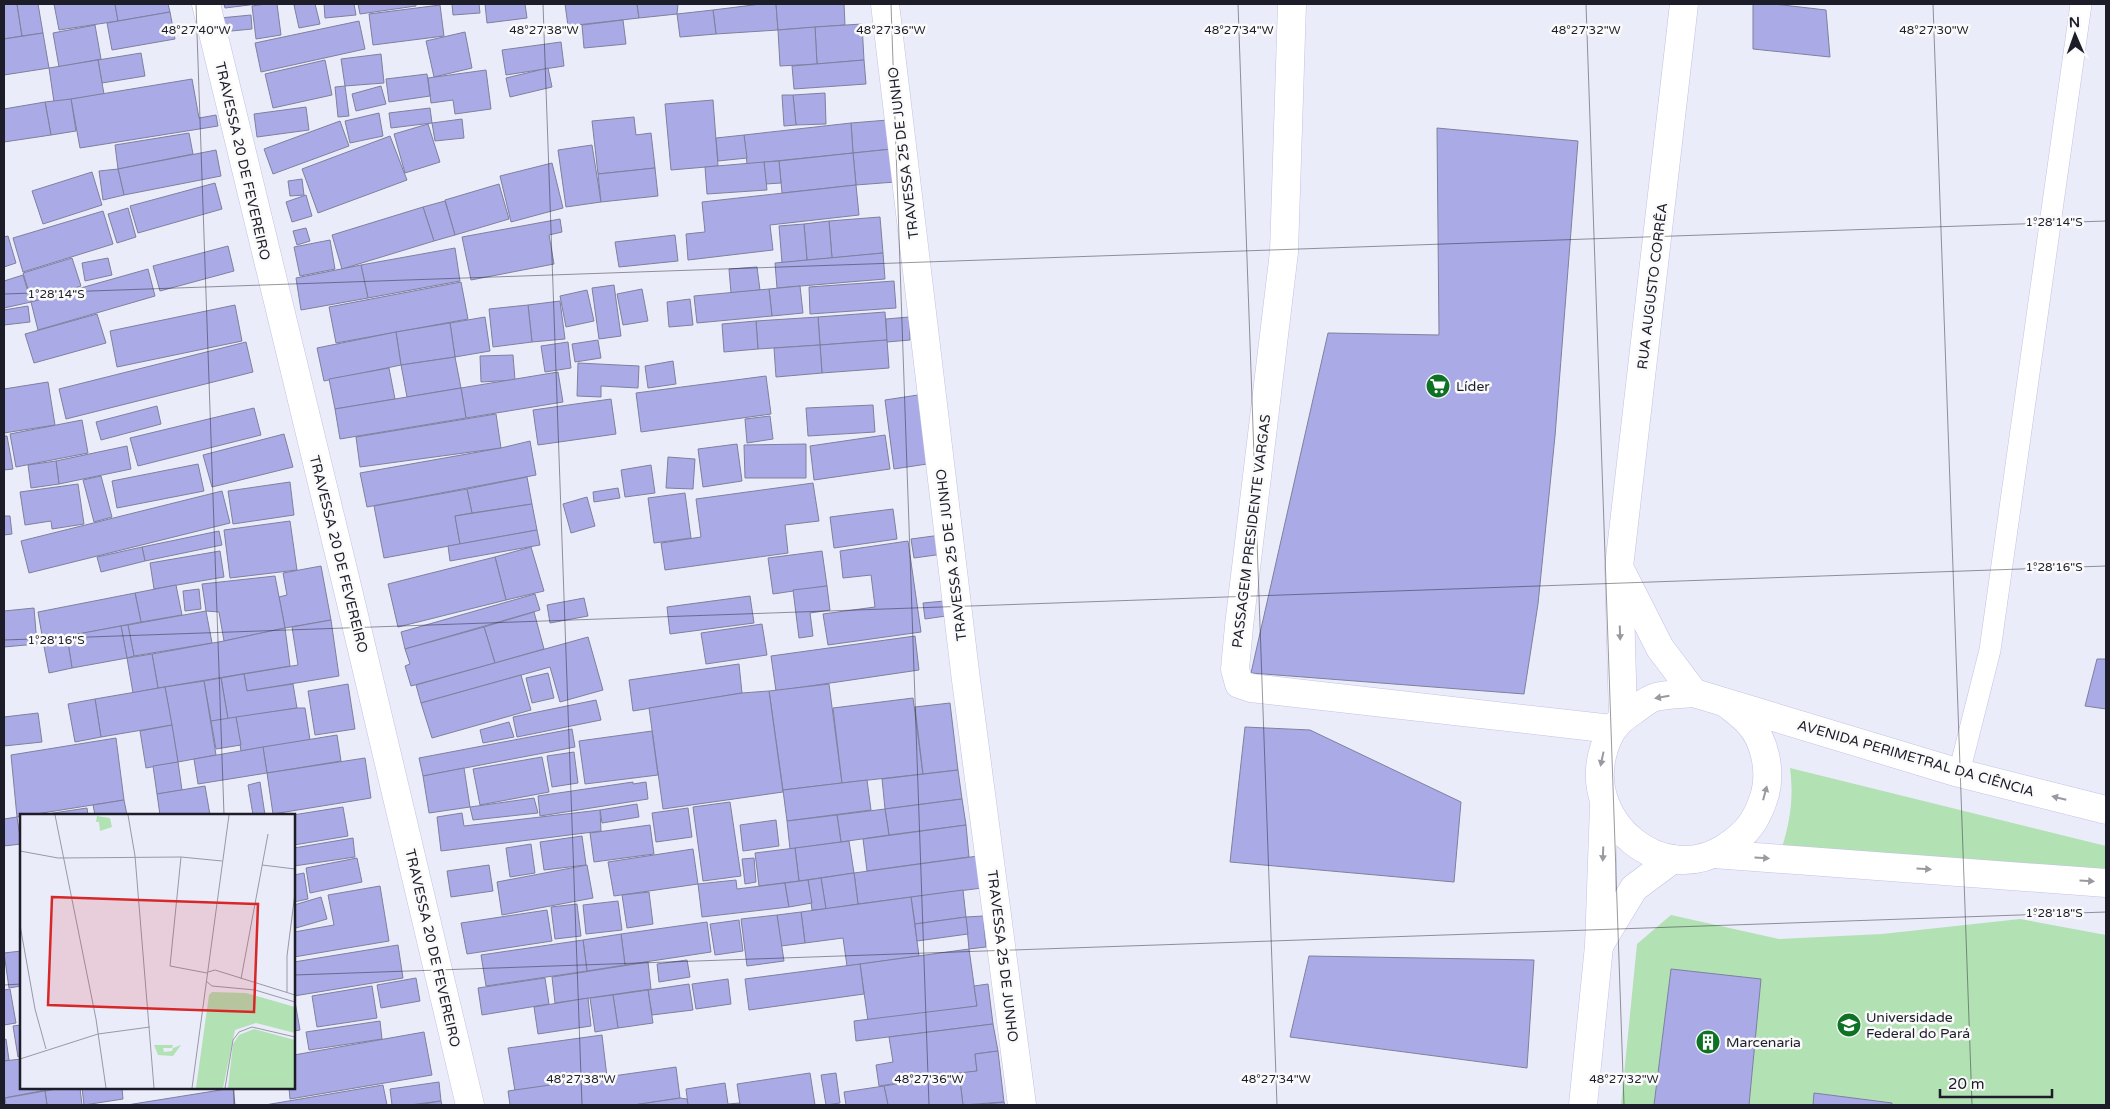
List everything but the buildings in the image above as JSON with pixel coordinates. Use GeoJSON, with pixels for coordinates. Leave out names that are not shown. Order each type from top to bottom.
{"type":"FeatureCollection","features":[{"type":"Feature","properties":{"kind":"street","name":"TRAVESSA 20 DE FEVEREIRO"},"geometry":{"type":"LineString","coordinates":[[206,4],[470,1105]]}},
{"type":"Feature","properties":{"kind":"street","name":"TRAVESSA 25 DE JUNHO"},"geometry":{"type":"LineString","coordinates":[[885,4],[966,680],[1022,1105]]}},
{"type":"Feature","properties":{"kind":"street","name":"PASSAGEM PRESIDENTE VARGAS"},"geometry":{"type":"LineString","coordinates":[[1292,4],[1284,252],[1238,626],[1235,669],[1239,684],[1251,688],[1617,723]]}},
{"type":"Feature","properties":{"kind":"street","name":"RUA AUGUSTO CORRÊA"},"geometry":{"type":"LineString","coordinates":[[1617,723],[1619,567],[1684,4]]}},
{"type":"Feature","properties":{"kind":"street"},"geometry":{"type":"LineString","coordinates":[[1619,567],[1660,648],[1694,692]]}},
{"type":"Feature","properties":{"kind":"street"},"geometry":{"type":"LineString","coordinates":[[1582,1105],[1599,946],[1604,806],[1599,786],[1600,765],[1605,745],[1617,723],[1655,697],[1694,692],[1726,703],[1750,724],[1765,751],[1768,783],[1760,813],[1741,838],[1714,854]]}},
{"type":"Feature","properties":{"kind":"street","name":"AVENIDA PERIMETRAL DA CIÊNCIA"},"geometry":{"type":"LineString","coordinates":[[1726,703],[1959,773],[2106,810]]}},
{"type":"Feature","properties":{"kind":"street"},"geometry":{"type":"LineString","coordinates":[[1604,806],[1623,834],[1651,853],[1673,859],[1683,860],[1714,854],[2106,883]]}},
{"type":"Feature","properties":{"kind":"street"},"geometry":{"type":"LineString","coordinates":[[1599,946],[1634,888],[1673,859]]}},
{"type":"Feature","properties":{"kind":"lane"},"geometry":{"type":"LineString","coordinates":[[1959,773],[1990,650],[2081,4]]}},
{"type":"Feature","properties":{"kind":"green space"},"geometry":{"type":"Polygon","coordinates":[[[1790,768],[2106,846],[2106,873],[1781,851],[1790,810],[1792,790],[1790,768]]]}},
{"type":"Feature","properties":{"kind":"green space","name":"Universidade Federal do Pará"},"geometry":{"type":"Polygon","coordinates":[[[1671,915],[1779,939],[1882,934],[2020,919],[2106,935],[2106,1105],[1621,1105],[1637,944],[1671,915]]]}},
{"type":"Feature","properties":{"kind":"place","name":"Líder"},"geometry":{"type":"Point","coordinates":[1438,386]}},
{"type":"Feature","properties":{"kind":"place","name":"Universidade Federal do Pará"},"geometry":{"type":"Point","coordinates":[1849,1025]}},
{"type":"Feature","properties":{"kind":"place","name":"Marcenaria"},"geometry":{"type":"Point","coordinates":[1708,1042]}}]}
